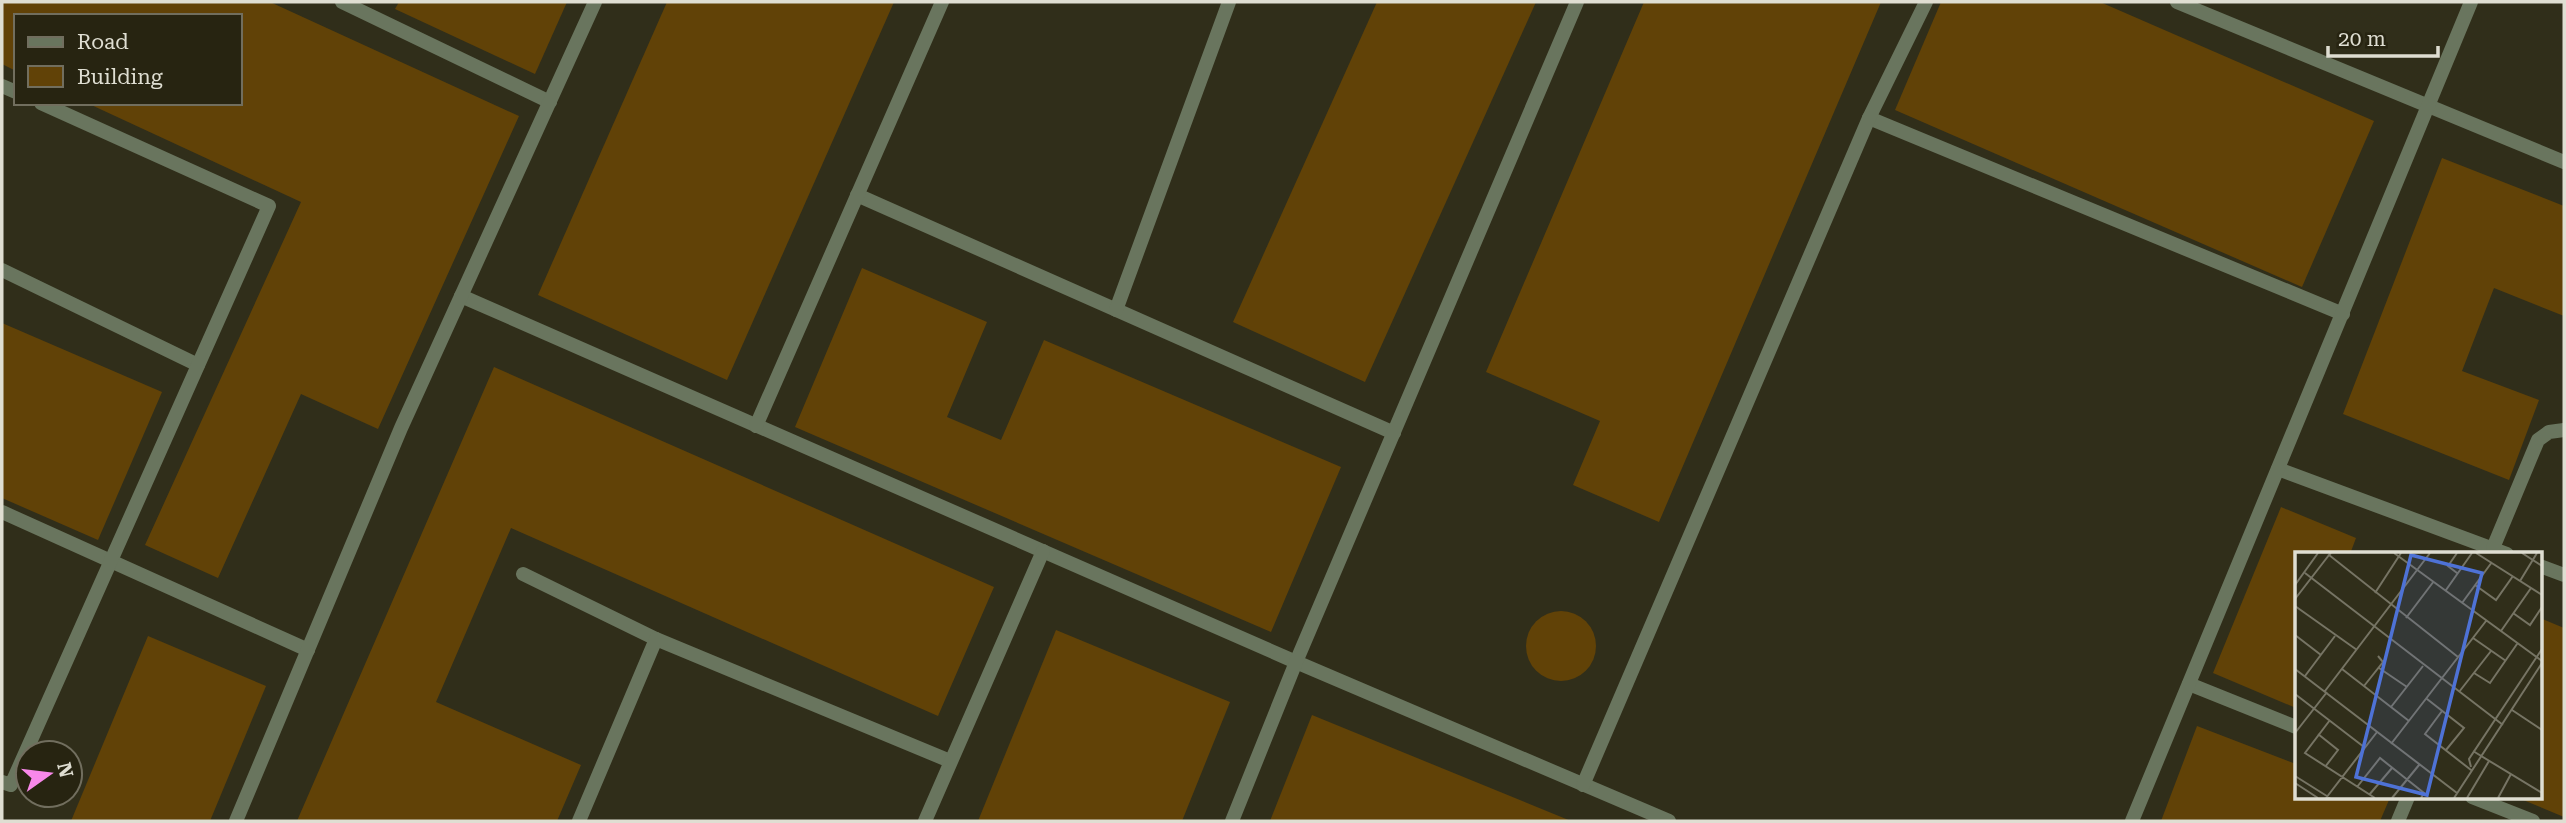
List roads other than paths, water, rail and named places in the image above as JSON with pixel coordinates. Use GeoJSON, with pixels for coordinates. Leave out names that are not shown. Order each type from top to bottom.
{"type":"FeatureCollection","features":[{"type":"Feature","properties":{"kind":"street"},"geometry":{"type":"LineString","coordinates":[[236,821],[401,428],[595,2]]}},
{"type":"Feature","properties":{"kind":"street"},"geometry":{"type":"LineString","coordinates":[[756,426],[942,2]]}},
{"type":"Feature","properties":{"kind":"street"},"geometry":{"type":"LineString","coordinates":[[1116,310],[1229,2]]}},
{"type":"Feature","properties":{"kind":"street"},"geometry":{"type":"LineString","coordinates":[[1232,821],[1296,662],[1577,2]]}},
{"type":"Feature","properties":{"kind":"street"},"geometry":{"type":"LineString","coordinates":[[1583,785],[1869,118],[1926,2]]}},
{"type":"Feature","properties":{"kind":"street"},"geometry":{"type":"LineString","coordinates":[[2177,2],[2564,162]]}},
{"type":"Feature","properties":{"kind":"street"},"geometry":{"type":"LineString","coordinates":[[2132,821],[2471,2]]}},
{"type":"Feature","properties":{"kind":"street"},"geometry":{"type":"LineString","coordinates":[[352,4],[550,102]]}},
{"type":"Feature","properties":{"kind":"street"},"geometry":{"type":"LineString","coordinates":[[2,782],[11,785],[269,206],[45,105]]}},
{"type":"Feature","properties":{"kind":"street"},"geometry":{"type":"LineString","coordinates":[[1869,118],[2343,314]]}},
{"type":"Feature","properties":{"kind":"street"},"geometry":{"type":"LineString","coordinates":[[858,195],[1394,433]]}},
{"type":"Feature","properties":{"kind":"street"},"geometry":{"type":"LineString","coordinates":[[2,270],[198,365]]}},
{"type":"Feature","properties":{"kind":"street"},"geometry":{"type":"LineString","coordinates":[[461,296],[1296,662],[1669,821]]}},
{"type":"Feature","properties":{"kind":"street"},"geometry":{"type":"LineString","coordinates":[[2278,469],[2500,551],[2538,440],[2549,432],[2564,430]]}},
{"type":"Feature","properties":{"kind":"street"},"geometry":{"type":"LineString","coordinates":[[2,512],[308,650]]}},
{"type":"Feature","properties":{"kind":"street"},"geometry":{"type":"LineString","coordinates":[[925,821],[1042,551]]}},
{"type":"Feature","properties":{"kind":"street"},"geometry":{"type":"LineString","coordinates":[[2542,567],[2564,575]]}},
{"type":"Feature","properties":{"kind":"street"},"geometry":{"type":"LineString","coordinates":[[523,574],[656,639],[950,761]]}},
{"type":"Feature","properties":{"kind":"street"},"geometry":{"type":"LineString","coordinates":[[579,821],[656,639]]}},
{"type":"Feature","properties":{"kind":"street"},"geometry":{"type":"LineString","coordinates":[[2189,684],[2295,726]]}},
{"type":"Feature","properties":{"kind":"street"},"geometry":{"type":"LineString","coordinates":[[2398,821],[2408,798]]}},
{"type":"Feature","properties":{"kind":"street"},"geometry":{"type":"LineString","coordinates":[[2475,798],[2533,821]]}}]}
